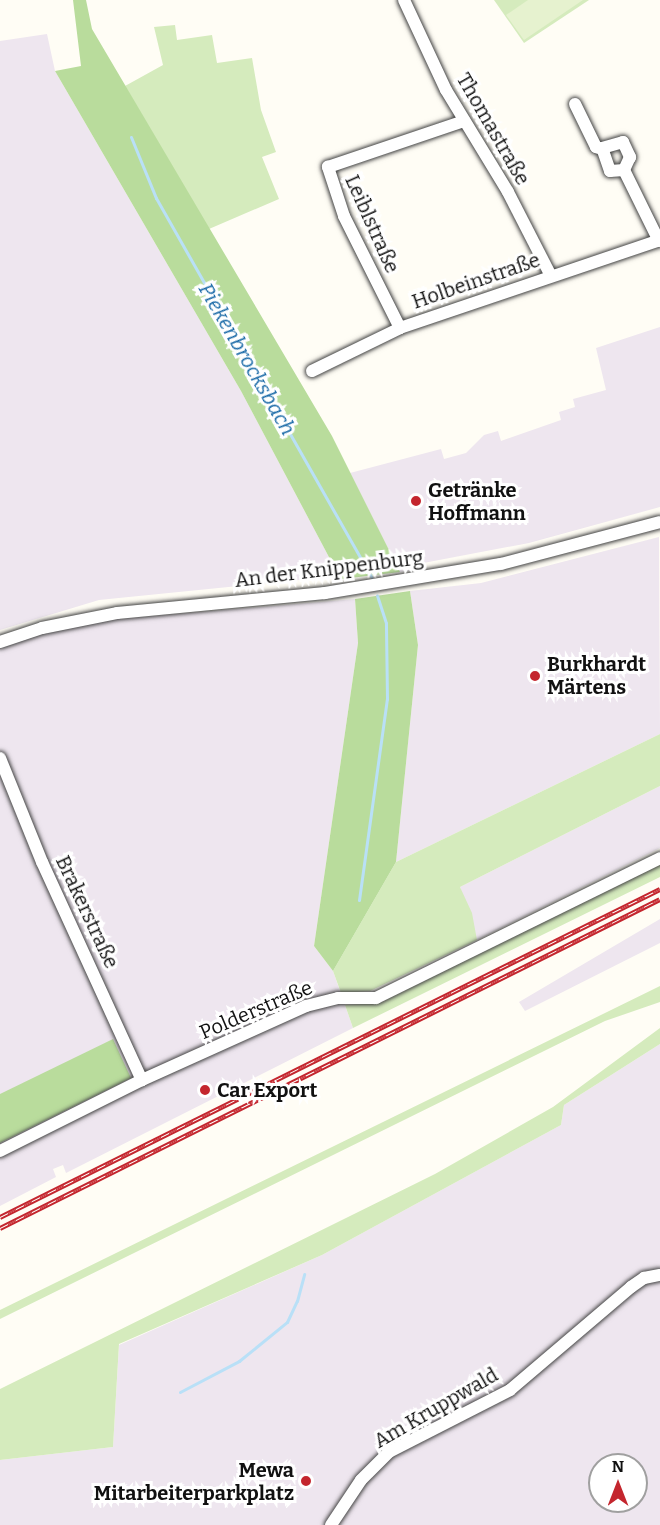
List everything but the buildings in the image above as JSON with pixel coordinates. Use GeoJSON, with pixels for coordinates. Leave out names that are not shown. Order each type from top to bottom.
{"type":"FeatureCollection","features":[{"type":"Feature","properties":{"kind":"street","name":"Thomastraße"},"geometry":{"type":"LineString","coordinates":[[404,0],[464,121],[508,192],[551,276]]}},
{"type":"Feature","properties":{"kind":"street","name":"Holbeinstraße"},"geometry":{"type":"LineString","coordinates":[[575,104],[596,147],[602,150],[610,171],[624,170]]}},
{"type":"Feature","properties":{"kind":"street","name":"Leiblstraße"},"geometry":{"type":"LineString","coordinates":[[399,328],[340,205],[328,167],[464,121]]}},
{"type":"Feature","properties":{"kind":"street","name":"Holbeinstraße"},"geometry":{"type":"LineString","coordinates":[[602,150],[623,142],[630,157],[624,170]]}},
{"type":"Feature","properties":{"kind":"street","name":"Holbeinstraße"},"geometry":{"type":"LineString","coordinates":[[312,371],[399,328],[659,240],[624,170]]}},
{"type":"Feature","properties":{"kind":"street","name":"An der Knippenburg"},"geometry":{"type":"LineString","coordinates":[[0,642],[42,628],[117,613],[325,593],[501,564],[660,522]]}},
{"type":"Feature","properties":{"kind":"street","name":"Brakerstraße"},"geometry":{"type":"LineString","coordinates":[[0,758],[42,861],[142,1080]]}},
{"type":"Feature","properties":{"kind":"street","name":"Polderstraße"},"geometry":{"type":"LineString","coordinates":[[0,1151],[142,1080],[306,1006],[338,998],[376,998],[660,858]]}},
{"type":"Feature","properties":{"kind":"street","name":"Am Kruppwald"},"geometry":{"type":"LineString","coordinates":[[331,1525],[361,1480],[389,1452],[510,1390],[631,1287],[644,1278],[660,1275]]}},
{"type":"Feature","properties":{"kind":"shaded area"},"geometry":{"type":"Polygon","coordinates":[[[47,34],[55,71],[241,391],[339,576],[99,600],[0,630],[0,41],[47,34]]]}},
{"type":"Feature","properties":{"kind":"shaded area"},"geometry":{"type":"Polygon","coordinates":[[[660,327],[660,507],[529,543],[418,564],[415,570],[400,572],[350,473],[441,449],[444,459],[466,453],[484,435],[498,431],[501,441],[561,420],[559,412],[575,407],[573,399],[606,390],[596,348],[660,327]]]}},
{"type":"Feature","properties":{"kind":"shaded area"},"geometry":{"type":"Polygon","coordinates":[[[659,537],[660,734],[396,862],[418,645],[410,591],[481,583],[659,537]]]}},
{"type":"Feature","properties":{"kind":"shaded area"},"geometry":{"type":"Polygon","coordinates":[[[355,599],[358,643],[314,946],[333,971],[353,1028],[66,1173],[63,1165],[53,1169],[56,1177],[0,1206],[0,648],[44,633],[117,619],[355,599]]]}},
{"type":"Feature","properties":{"kind":"shaded area"},"geometry":{"type":"Polygon","coordinates":[[[660,786],[660,848],[477,940],[460,887],[660,786]]]}},
{"type":"Feature","properties":{"kind":"shaded area"},"geometry":{"type":"Polygon","coordinates":[[[660,919],[660,943],[525,1011],[519,1002],[660,919]]]}},
{"type":"Feature","properties":{"kind":"shaded area"},"geometry":{"type":"Polygon","coordinates":[[[660,1044],[660,1525],[0,1525],[0,1460],[113,1447],[119,1345],[322,1255],[561,1125],[564,1105],[660,1044]]]}},
{"type":"Feature","properties":{"kind":"green space"},"geometry":{"type":"Polygon","coordinates":[[[73,0],[86,0],[92,29],[332,436],[400,572],[342,579],[339,576],[241,391],[55,71],[81,66],[73,0]]]}},
{"type":"Feature","properties":{"kind":"green space"},"geometry":{"type":"Polygon","coordinates":[[[494,0],[589,0],[524,43],[494,0]]]}},
{"type":"Feature","properties":{"kind":"green space"},"geometry":{"type":"Polygon","coordinates":[[[528,0],[583,0],[524,40],[506,15],[528,0]]]}},
{"type":"Feature","properties":{"kind":"green space"},"geometry":{"type":"Polygon","coordinates":[[[175,25],[177,40],[212,35],[217,63],[252,58],[261,110],[276,152],[262,157],[279,199],[209,229],[125,86],[163,65],[154,27],[175,25]]]}},
{"type":"Feature","properties":{"kind":"green space"},"geometry":{"type":"Polygon","coordinates":[[[410,591],[418,645],[396,862],[333,971],[314,946],[358,643],[355,599],[410,591]]]}},
{"type":"Feature","properties":{"kind":"green space"},"geometry":{"type":"Polygon","coordinates":[[[660,734],[660,786],[460,887],[472,913],[477,940],[370,991],[341,993],[333,971],[396,862],[660,734]]]}},
{"type":"Feature","properties":{"kind":"green space"},"geometry":{"type":"Polygon","coordinates":[[[660,864],[660,877],[353,1028],[345,1005],[380,1003],[660,864]]]}},
{"type":"Feature","properties":{"kind":"green space"},"geometry":{"type":"Polygon","coordinates":[[[660,986],[660,1002],[605,1021],[0,1319],[0,1310],[660,986]]]}},
{"type":"Feature","properties":{"kind":"green space"},"geometry":{"type":"Polygon","coordinates":[[[660,1028],[660,1044],[564,1105],[561,1125],[322,1255],[119,1344],[113,1447],[0,1460],[0,1389],[435,1174],[553,1107],[660,1028]]]}},
{"type":"Feature","properties":{"kind":"green space"},"geometry":{"type":"Polygon","coordinates":[[[113,1039],[131,1078],[0,1143],[0,1094],[113,1039]]]}},
{"type":"Feature","properties":{"kind":"waterway","name":"Piekenbrocksbach"},"geometry":{"type":"LineString","coordinates":[[131,137],[156,198],[371,577]]}},
{"type":"Feature","properties":{"kind":"waterway","name":"Piekenbrocksbach"},"geometry":{"type":"LineString","coordinates":[[359,900],[387,699],[386,623],[377,595]]}},
{"type":"Feature","properties":{"kind":"waterway"},"geometry":{"type":"LineString","coordinates":[[180,1392],[239,1361],[287,1322],[297,1301],[304,1274]]}},
{"type":"Feature","properties":{"kind":"railway"},"geometry":{"type":"LineString","coordinates":[[0,1217],[660,889]]}},
{"type":"Feature","properties":{"kind":"railway"},"geometry":{"type":"LineString","coordinates":[[0,1228],[660,899]]}},
{"type":"Feature","properties":{"kind":"place","name":"Getränke Hoffmann"},"geometry":{"type":"Point","coordinates":[416,501]}},
{"type":"Feature","properties":{"kind":"place","name":"Burkhardt Märtens"},"geometry":{"type":"Point","coordinates":[535,676]}},
{"type":"Feature","properties":{"kind":"place","name":"Car Export"},"geometry":{"type":"Point","coordinates":[205,1090]}},
{"type":"Feature","properties":{"kind":"place","name":"Mewa Mitarbeiterparkplatz"},"geometry":{"type":"Point","coordinates":[306,1481]}}]}
